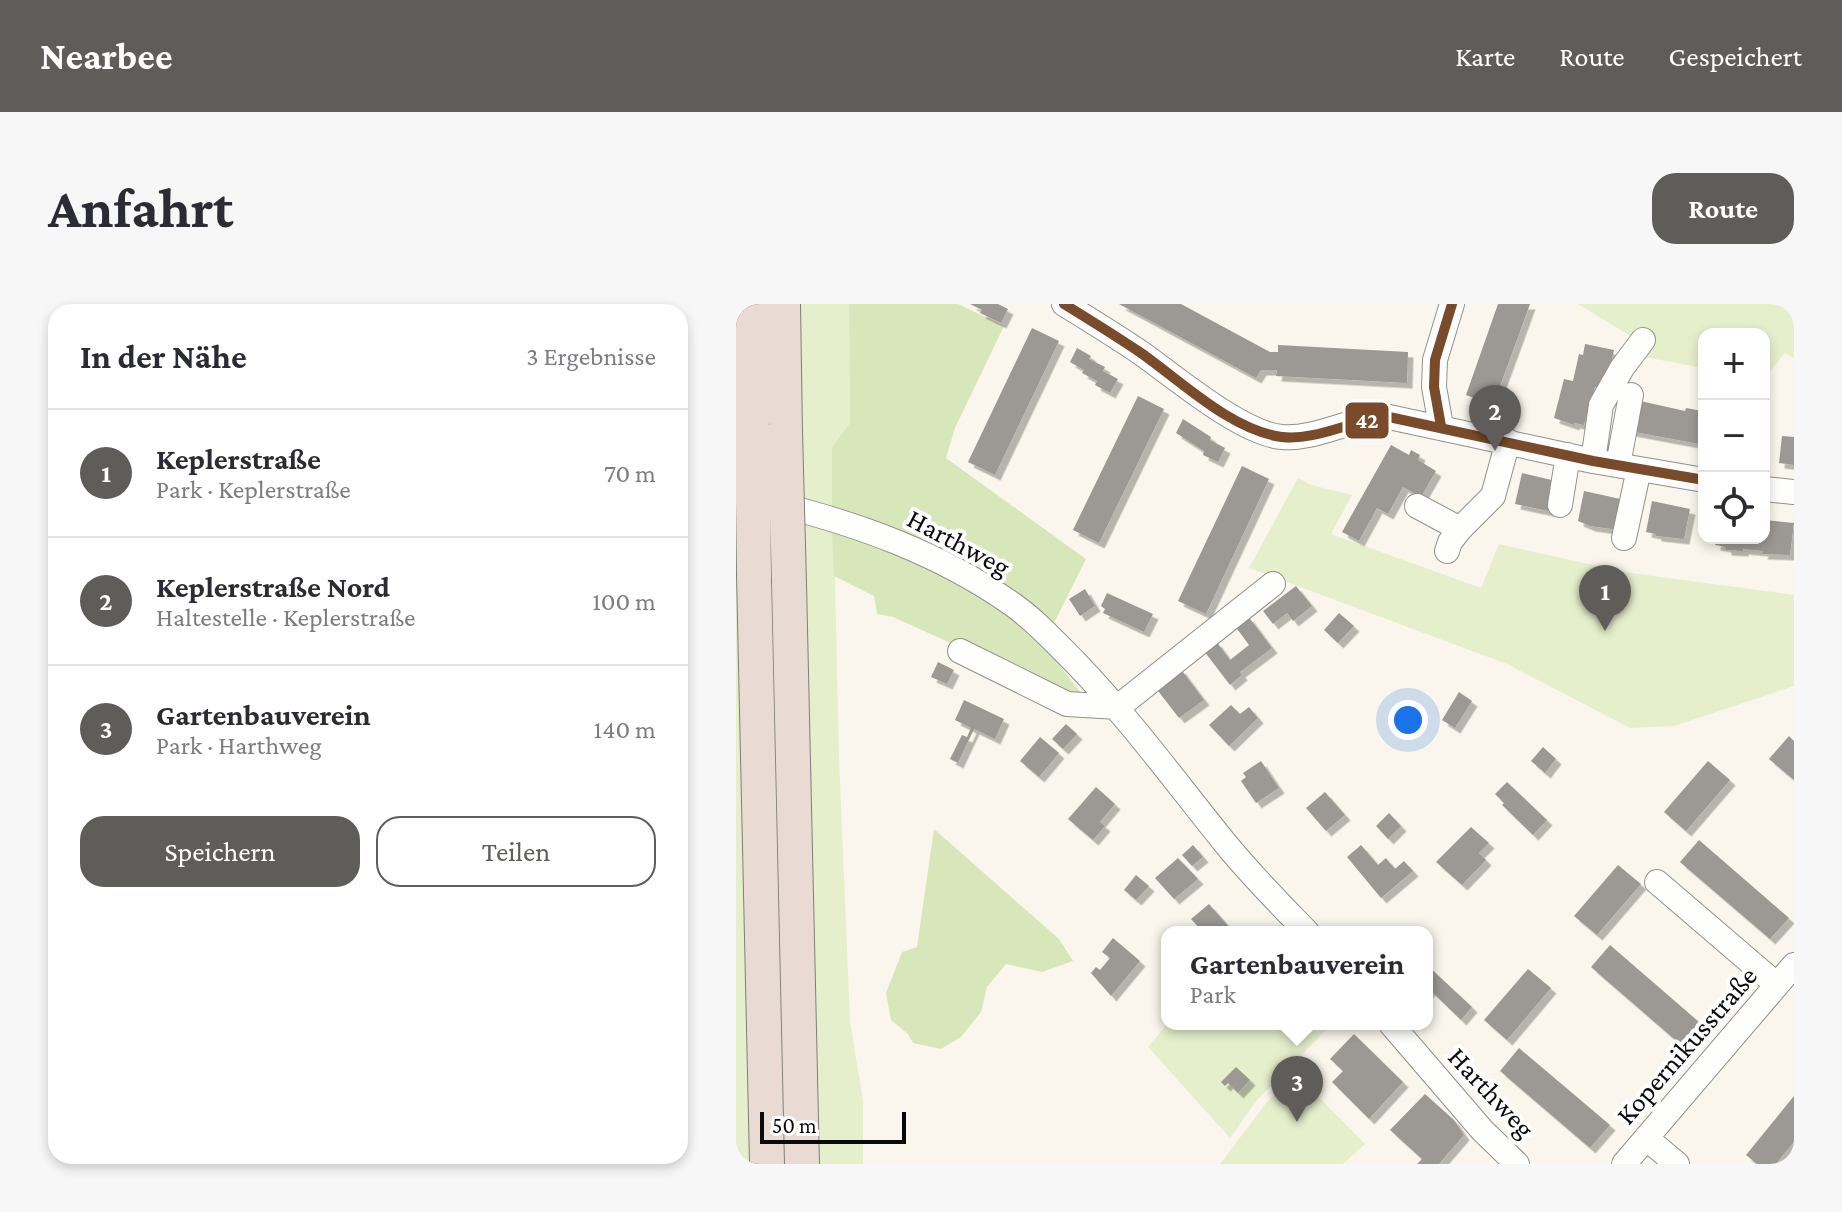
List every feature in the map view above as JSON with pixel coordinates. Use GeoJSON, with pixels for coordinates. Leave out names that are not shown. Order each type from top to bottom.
{"type":"FeatureCollection","features":[{"type":"Feature","properties":{"kind":"highway"},"geometry":{"type":"LineString","coordinates":[[750,304],[767,1164]]}},
{"type":"Feature","properties":{"kind":"highway"},"geometry":{"type":"LineString","coordinates":[[783,304],[802,1164]]}},
{"type":"Feature","properties":{"kind":"street"},"geometry":{"type":"LineString","coordinates":[[1064,304],[1127,343],[1224,412],[1276,437],[1289,438],[1381,417],[1441,426],[1593,461],[1698,479]]}},
{"type":"Feature","properties":{"kind":"street"},"geometry":{"type":"LineString","coordinates":[[1441,426],[1434,387],[1435,360],[1452,304]]}},
{"type":"Feature","properties":{"kind":"street"},"geometry":{"type":"LineString","coordinates":[[1593,461],[1601,405],[1622,368],[1643,340]]}},
{"type":"Feature","properties":{"kind":"street"},"geometry":{"type":"LineString","coordinates":[[1624,538],[1631,395]]}},
{"type":"Feature","properties":{"kind":"street"},"geometry":{"type":"LineString","coordinates":[[1447,551],[1460,529],[1493,496],[1508,441]]}},
{"type":"Feature","properties":{"kind":"street"},"geometry":{"type":"LineString","coordinates":[[1560,505],[1568,455]]}},
{"type":"Feature","properties":{"kind":"street"},"geometry":{"type":"LineString","coordinates":[[1770,490],[1794,492]]}},
{"type":"Feature","properties":{"kind":"street","name":"Harthweg"},"geometry":{"type":"LineString","coordinates":[[736,493],[823,515],[896,539],[1013,604],[1046,633],[1118,707],[1227,846],[1301,926]]}},
{"type":"Feature","properties":{"kind":"street"},"geometry":{"type":"LineString","coordinates":[[1417,506],[1460,529]]}},
{"type":"Feature","properties":{"kind":"street"},"geometry":{"type":"LineString","coordinates":[[960,651],[1067,704],[1118,707],[1273,584]]}},
{"type":"Feature","properties":{"kind":"street"},"geometry":{"type":"LineString","coordinates":[[1657,882],[1788,976]]}},
{"type":"Feature","properties":{"kind":"street","name":"Kopernikusstraße"},"geometry":{"type":"LineString","coordinates":[[1624,1164],[1788,976]]}},
{"type":"Feature","properties":{"kind":"street","name":"Harthweg"},"geometry":{"type":"LineString","coordinates":[[1396,1030],[1482,1130],[1517,1164]]}},
{"type":"Feature","properties":{"kind":"street"},"geometry":{"type":"LineString","coordinates":[[1646,1138],[1677,1164]]}},
{"type":"Feature","properties":{"kind":"green space"},"geometry":{"type":"Polygon","coordinates":[[[736,304],[849,304],[850,423],[832,447],[839,758],[850,1021],[863,1101],[863,1164],[736,1164],[736,304]]]}},
{"type":"Feature","properties":{"kind":"green space"},"geometry":{"type":"Polygon","coordinates":[[[849,304],[958,304],[1004,326],[955,428],[946,458],[1086,559],[1053,625],[920,540],[862,515],[832,506],[832,447],[850,423],[849,304]]]}},
{"type":"Feature","properties":{"kind":"green space"},"geometry":{"type":"Polygon","coordinates":[[[1578,304],[1794,304],[1794,358],[1785,353],[1770,372],[1770,328],[1698,328],[1698,367],[1644,357],[1647,346],[1578,304]]]}},
{"type":"Feature","properties":{"kind":"green space"},"geometry":{"type":"Polygon","coordinates":[[[1298,478],[1311,485],[1352,495],[1331,534],[1481,588],[1499,544],[1624,572],[1794,595],[1794,686],[1674,726],[1630,728],[1507,664],[1249,568],[1298,478]]]}},
{"type":"Feature","properties":{"kind":"green space"},"geometry":{"type":"Polygon","coordinates":[[[832,530],[887,547],[986,599],[1043,644],[1081,693],[1050,688],[893,617],[877,614],[874,596],[834,576],[832,530]]]}},
{"type":"Feature","properties":{"kind":"green space"},"geometry":{"type":"Polygon","coordinates":[[[934,829],[1059,939],[1073,961],[1042,972],[1006,964],[987,987],[981,1012],[961,1037],[941,1049],[913,1043],[908,1034],[891,1020],[886,993],[902,952],[917,947],[934,829]]]}},
{"type":"Feature","properties":{"kind":"green space"},"geometry":{"type":"Polygon","coordinates":[[[1162,1030],[1326,1030],[1258,1099],[1230,1138],[1148,1047],[1162,1030]]]}},
{"type":"Feature","properties":{"kind":"green space"},"geometry":{"type":"Polygon","coordinates":[[[1296,1074],[1365,1144],[1343,1164],[1220,1164],[1267,1102],[1296,1074]]]}},
{"type":"Feature","properties":{"kind":"building"},"geometry":{"type":"Polygon","coordinates":[[[970,304],[998,304],[1008,309],[1001,323],[980,313],[982,310],[970,304]]]}},
{"type":"Feature","properties":{"kind":"building"},"geometry":{"type":"Polygon","coordinates":[[[1119,304],[1181,304],[1270,352],[1278,352],[1278,345],[1408,352],[1407,383],[1276,376],[1277,370],[1261,370],[1256,378],[1119,304]]]}},
{"type":"Feature","properties":{"kind":"building"},"geometry":{"type":"Polygon","coordinates":[[[1498,304],[1530,304],[1493,405],[1466,395],[1498,304]]]}},
{"type":"Feature","properties":{"kind":"building"},"geometry":{"type":"Polygon","coordinates":[[[1032,328],[1059,341],[995,475],[968,462],[1032,328]]]}},
{"type":"Feature","properties":{"kind":"building"},"geometry":{"type":"Polygon","coordinates":[[[1585,344],[1614,350],[1608,379],[1603,389],[1595,387],[1584,425],[1574,425],[1554,418],[1564,379],[1573,381],[1579,354],[1583,355],[1585,344]]]}},
{"type":"Feature","properties":{"kind":"building"},"geometry":{"type":"Polygon","coordinates":[[[1077,348],[1105,367],[1103,371],[1118,379],[1110,393],[1095,385],[1097,381],[1070,362],[1077,348]]]}},
{"type":"Feature","properties":{"kind":"building"},"geometry":{"type":"Polygon","coordinates":[[[1138,396],[1164,409],[1099,543],[1073,530],[1138,396]]]}},
{"type":"Feature","properties":{"kind":"building"},"geometry":{"type":"Polygon","coordinates":[[[1636,400],[1685,411],[1686,408],[1698,410],[1698,444],[1630,431],[1636,400]]]}},
{"type":"Feature","properties":{"kind":"building"},"geometry":{"type":"Polygon","coordinates":[[[1183,419],[1225,448],[1218,462],[1203,455],[1204,451],[1176,433],[1183,419]]]}},
{"type":"Feature","properties":{"kind":"building"},"geometry":{"type":"Polygon","coordinates":[[[1782,436],[1794,437],[1794,465],[1779,463],[1782,436]]]}},
{"type":"Feature","properties":{"kind":"building"},"geometry":{"type":"Polygon","coordinates":[[[1391,445],[1409,455],[1411,450],[1420,455],[1418,460],[1436,471],[1421,497],[1403,487],[1388,514],[1377,508],[1359,541],[1342,532],[1391,445]]]}},
{"type":"Feature","properties":{"kind":"building"},"geometry":{"type":"Polygon","coordinates":[[[1242,466],[1269,479],[1206,614],[1178,601],[1242,466]]]}},
{"type":"Feature","properties":{"kind":"building"},"geometry":{"type":"Polygon","coordinates":[[[1522,473],[1560,482],[1553,512],[1515,504],[1522,473]]]}},
{"type":"Feature","properties":{"kind":"building"},"geometry":{"type":"Polygon","coordinates":[[[1584,491],[1625,500],[1619,530],[1578,521],[1584,491]]]}},
{"type":"Feature","properties":{"kind":"building"},"geometry":{"type":"Polygon","coordinates":[[[1652,501],[1690,509],[1684,539],[1646,532],[1652,501]]]}},
{"type":"Feature","properties":{"kind":"building"},"geometry":{"type":"Polygon","coordinates":[[[1770,521],[1794,523],[1790,555],[1726,550],[1726,547],[1715,545],[1770,544],[1770,521]]]}},
{"type":"Feature","properties":{"kind":"building"},"geometry":{"type":"Polygon","coordinates":[[[1296,586],[1312,606],[1293,621],[1287,613],[1273,624],[1263,611],[1296,586]]]}},
{"type":"Feature","properties":{"kind":"building"},"geometry":{"type":"Polygon","coordinates":[[[1085,589],[1095,606],[1080,616],[1069,599],[1085,589]]]}},
{"type":"Feature","properties":{"kind":"building"},"geometry":{"type":"Polygon","coordinates":[[[1107,593],[1153,614],[1144,632],[1103,613],[1105,609],[1101,606],[1107,593]]]}},
{"type":"Feature","properties":{"kind":"building"},"geometry":{"type":"Polygon","coordinates":[[[1339,613],[1354,626],[1338,643],[1324,630],[1339,613]]]}},
{"type":"Feature","properties":{"kind":"building"},"geometry":{"type":"Polygon","coordinates":[[[1248,616],[1272,648],[1240,672],[1242,675],[1230,685],[1204,651],[1216,641],[1230,660],[1249,645],[1235,626],[1248,616]]]}},
{"type":"Feature","properties":{"kind":"building"},"geometry":{"type":"Polygon","coordinates":[[[938,662],[954,670],[947,684],[931,677],[938,662]]]}},
{"type":"Feature","properties":{"kind":"building"},"geometry":{"type":"Polygon","coordinates":[[[1180,668],[1204,700],[1179,718],[1155,687],[1180,668]]]}},
{"type":"Feature","properties":{"kind":"building"},"geometry":{"type":"Polygon","coordinates":[[[1459,692],[1472,701],[1455,728],[1442,720],[1459,692]]]}},
{"type":"Feature","properties":{"kind":"building"},"geometry":{"type":"Polygon","coordinates":[[[964,700],[1004,719],[995,739],[974,729],[958,763],[950,759],[962,735],[967,737],[971,728],[955,720],[964,700]]]}},
{"type":"Feature","properties":{"kind":"building"},"geometry":{"type":"Polygon","coordinates":[[[1231,705],[1240,714],[1249,707],[1258,718],[1229,746],[1209,725],[1231,705]]]}},
{"type":"Feature","properties":{"kind":"building"},"geometry":{"type":"Polygon","coordinates":[[[1066,724],[1077,734],[1063,749],[1052,739],[1066,724]]]}},
{"type":"Feature","properties":{"kind":"building"},"geometry":{"type":"Polygon","coordinates":[[[1789,736],[1794,741],[1794,780],[1769,759],[1789,736]]]}},
{"type":"Feature","properties":{"kind":"building"},"geometry":{"type":"Polygon","coordinates":[[[1040,737],[1059,753],[1039,777],[1020,761],[1040,737]]]}},
{"type":"Feature","properties":{"kind":"building"},"geometry":{"type":"Polygon","coordinates":[[[1543,747],[1556,759],[1545,773],[1531,761],[1543,747]]]}},
{"type":"Feature","properties":{"kind":"building"},"geometry":{"type":"Polygon","coordinates":[[[1261,761],[1279,788],[1256,803],[1241,781],[1246,777],[1243,773],[1261,761]]]}},
{"type":"Feature","properties":{"kind":"building"},"geometry":{"type":"Polygon","coordinates":[[[1708,761],[1730,780],[1686,831],[1664,812],[1708,761]]]}},
{"type":"Feature","properties":{"kind":"building"},"geometry":{"type":"Polygon","coordinates":[[[1507,782],[1547,820],[1533,835],[1495,794],[1507,782]]]}},
{"type":"Feature","properties":{"kind":"building"},"geometry":{"type":"Polygon","coordinates":[[[1096,787],[1115,804],[1100,822],[1105,826],[1093,840],[1068,819],[1096,787]]]}},
{"type":"Feature","properties":{"kind":"building"},"geometry":{"type":"Polygon","coordinates":[[[1325,792],[1345,815],[1326,831],[1306,808],[1325,792]]]}},
{"type":"Feature","properties":{"kind":"building"},"geometry":{"type":"Polygon","coordinates":[[[1389,813],[1401,826],[1388,839],[1376,826],[1389,813]]]}},
{"type":"Feature","properties":{"kind":"building"},"geometry":{"type":"Polygon","coordinates":[[[1471,827],[1489,843],[1479,853],[1486,860],[1462,885],[1436,862],[1471,827]]]}},
{"type":"Feature","properties":{"kind":"building"},"geometry":{"type":"Polygon","coordinates":[[[1699,840],[1789,918],[1770,939],[1680,862],[1699,840]]]}},
{"type":"Feature","properties":{"kind":"building"},"geometry":{"type":"Polygon","coordinates":[[[1193,845],[1203,857],[1192,866],[1182,855],[1193,845]]]}},
{"type":"Feature","properties":{"kind":"building"},"geometry":{"type":"Polygon","coordinates":[[[1361,845],[1378,865],[1386,858],[1395,869],[1404,861],[1413,871],[1381,898],[1347,857],[1361,845]]]}},
{"type":"Feature","properties":{"kind":"building"},"geometry":{"type":"Polygon","coordinates":[[[1178,858],[1198,879],[1174,899],[1155,878],[1178,858]]]}},
{"type":"Feature","properties":{"kind":"building"},"geometry":{"type":"Polygon","coordinates":[[[1618,865],[1641,884],[1597,935],[1574,916],[1618,865]]]}},
{"type":"Feature","properties":{"kind":"building"},"geometry":{"type":"Polygon","coordinates":[[[1136,875],[1149,886],[1136,900],[1124,890],[1136,875]]]}},
{"type":"Feature","properties":{"kind":"building"},"geometry":{"type":"Polygon","coordinates":[[[1209,904],[1228,926],[1197,926],[1191,919],[1209,904]]]}},
{"type":"Feature","properties":{"kind":"building"},"geometry":{"type":"Polygon","coordinates":[[[1113,938],[1140,961],[1111,996],[1091,973],[1096,967],[1100,970],[1110,958],[1102,952],[1113,938]]]}},
{"type":"Feature","properties":{"kind":"building"},"geometry":{"type":"Polygon","coordinates":[[[1610,945],[1699,1022],[1680,1044],[1591,967],[1610,945]]]}},
{"type":"Feature","properties":{"kind":"building"},"geometry":{"type":"Polygon","coordinates":[[[1528,969],[1551,988],[1507,1040],[1484,1020],[1528,969]]]}},
{"type":"Feature","properties":{"kind":"building"},"geometry":{"type":"Polygon","coordinates":[[[1433,971],[1472,1007],[1461,1020],[1433,993],[1433,971]]]}},
{"type":"Feature","properties":{"kind":"building"},"geometry":{"type":"Polygon","coordinates":[[[1354,1034],[1403,1082],[1369,1119],[1332,1082],[1343,1071],[1330,1059],[1354,1034]]]}},
{"type":"Feature","properties":{"kind":"building"},"geometry":{"type":"Polygon","coordinates":[[[1519,1048],[1610,1125],[1590,1148],[1500,1071],[1519,1048]]]}},
{"type":"Feature","properties":{"kind":"building"},"geometry":{"type":"Polygon","coordinates":[[[1236,1067],[1250,1080],[1238,1093],[1228,1083],[1225,1086],[1221,1082],[1236,1067]]]}},
{"type":"Feature","properties":{"kind":"building"},"geometry":{"type":"Polygon","coordinates":[[[1425,1094],[1454,1120],[1464,1135],[1439,1164],[1417,1164],[1422,1159],[1390,1130],[1425,1094]]]}},
{"type":"Feature","properties":{"kind":"building"},"geometry":{"type":"Polygon","coordinates":[[[1794,1096],[1794,1142],[1776,1164],[1757,1164],[1746,1155],[1794,1096]]]}},
{"type":"Feature","properties":{"kind":"transit line","name":"42"},"geometry":{"type":"LineString","coordinates":[[1064,304],[1141,353],[1226,415],[1263,433],[1282,437],[1309,436],[1389,417],[1593,461],[1698,479]]}},
{"type":"Feature","properties":{"kind":"transit line","name":"42"},"geometry":{"type":"LineString","coordinates":[[1441,426],[1434,387],[1435,360],[1452,304]]}},
{"type":"Feature","properties":{"kind":"place","name":"Keplerstraße Nord"},"geometry":{"type":"Point","coordinates":[1495,451]}},
{"type":"Feature","properties":{"kind":"place","name":"Keplerstraße"},"geometry":{"type":"Point","coordinates":[1605,631]}},
{"type":"Feature","properties":{"kind":"place","name":"Gartenbauverein"},"geometry":{"type":"Point","coordinates":[1297,1122]}}]}
